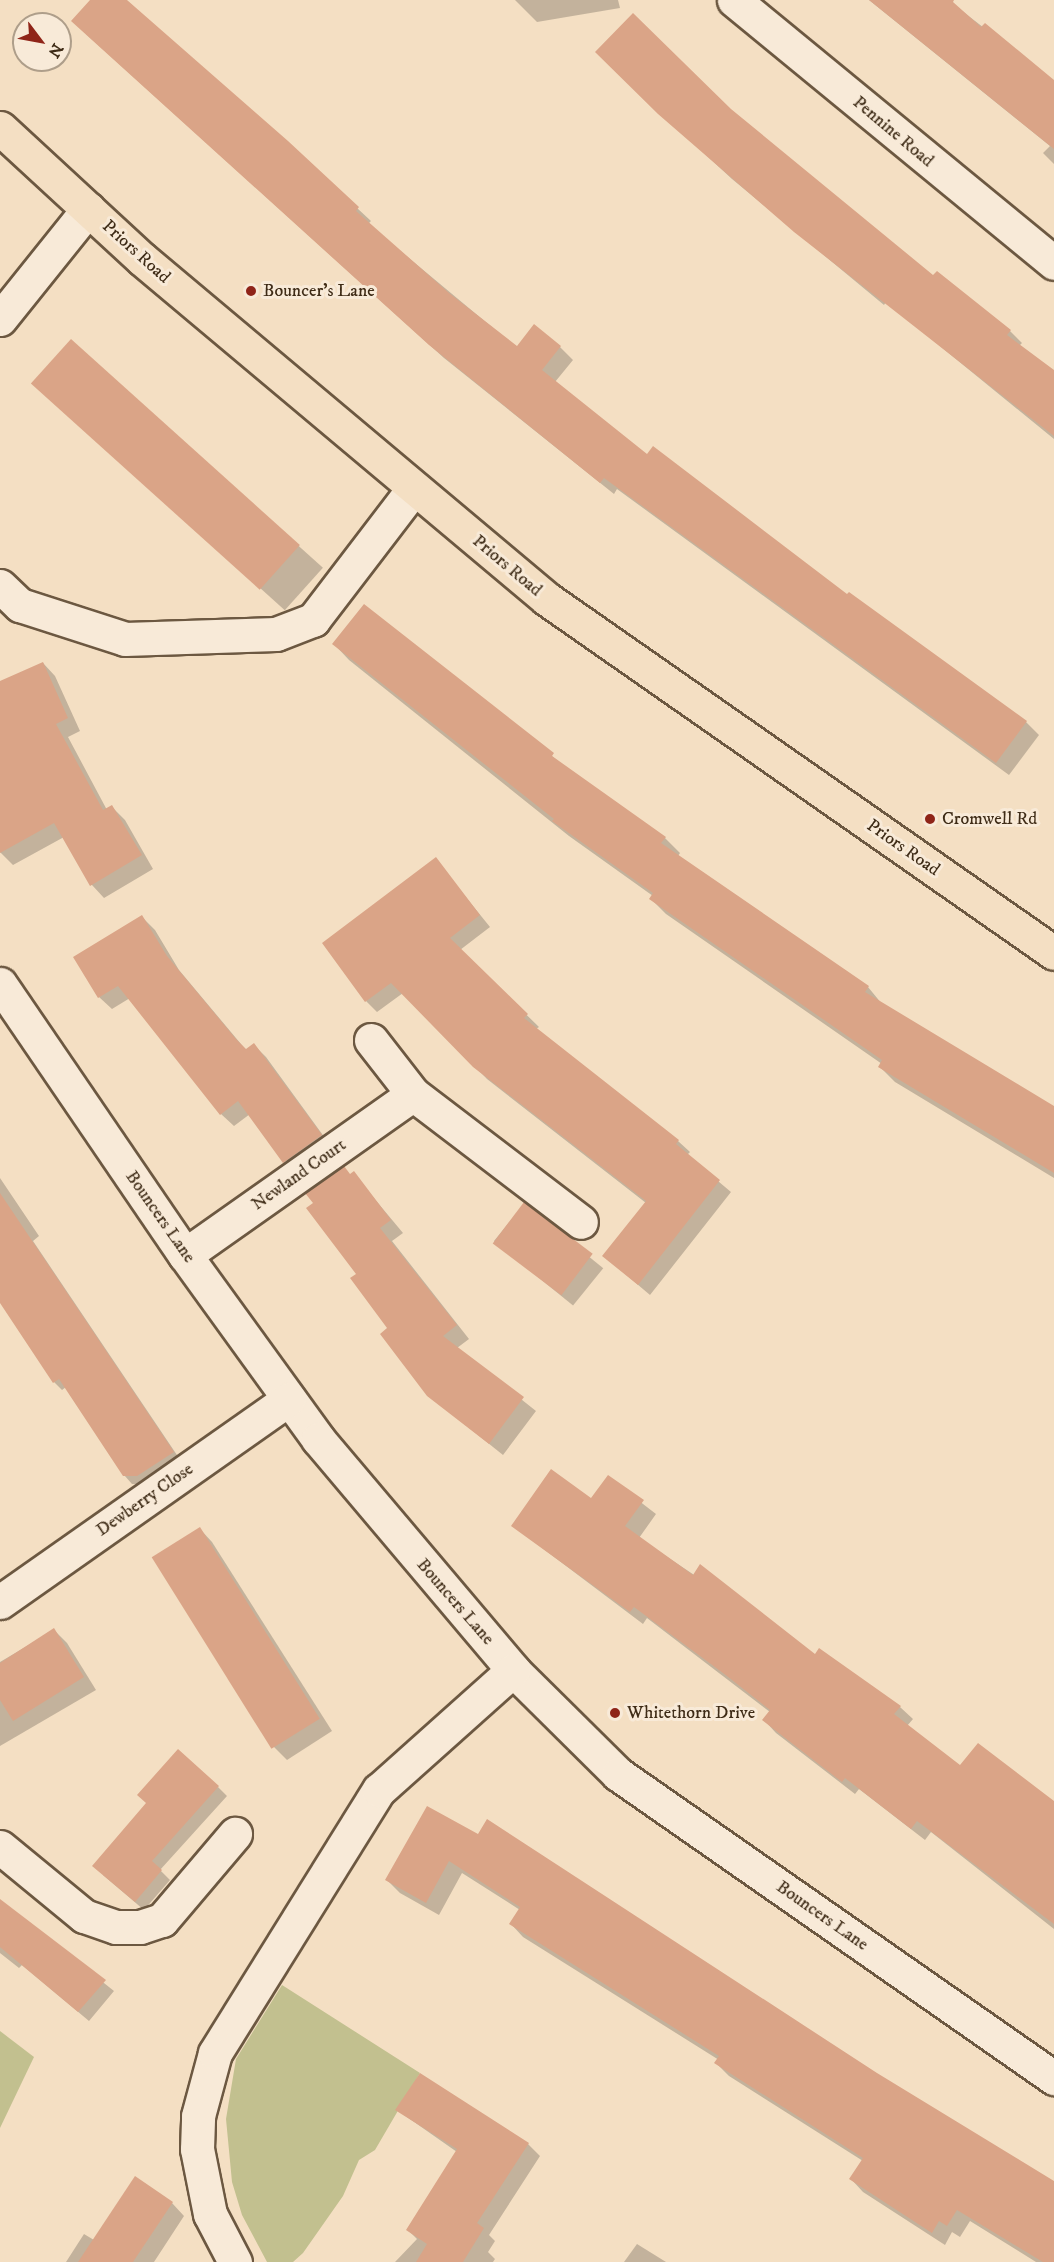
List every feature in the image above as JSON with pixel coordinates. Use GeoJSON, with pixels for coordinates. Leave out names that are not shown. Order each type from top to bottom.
{"type":"FeatureCollection","features":[{"type":"Feature","properties":{"kind":"main road","name":"Priors Road"},"geometry":{"type":"LineString","coordinates":[[0,128],[88,209],[547,599],[1054,953]]}},
{"type":"Feature","properties":{"kind":"street","name":"Pennine Road"},"geometry":{"type":"LineString","coordinates":[[734,0],[1054,263]]}},
{"type":"Feature","properties":{"kind":"street"},"geometry":{"type":"LineString","coordinates":[[0,319],[88,209]]}},
{"type":"Feature","properties":{"kind":"street"},"geometry":{"type":"LineString","coordinates":[[0,586],[20,605],[125,639],[276,634],[313,620],[414,488]]}},
{"type":"Feature","properties":{"kind":"street","name":"Bouncers Lane"},"geometry":{"type":"LineString","coordinates":[[0,984],[185,1255],[289,1399],[382,1517],[513,1670],[618,1774],[1054,2078]]}},
{"type":"Feature","properties":{"kind":"street"},"geometry":{"type":"LineString","coordinates":[[370,1040],[413,1094],[581,1222]]}},
{"type":"Feature","properties":{"kind":"street","name":"Newland Court"},"geometry":{"type":"LineString","coordinates":[[185,1255],[413,1094]]}},
{"type":"Feature","properties":{"kind":"street","name":"Dewberry Close"},"geometry":{"type":"LineString","coordinates":[[0,1602],[289,1399]]}},
{"type":"Feature","properties":{"kind":"street"},"geometry":{"type":"LineString","coordinates":[[234,2262],[210,2214],[197,2149],[198,2116],[215,2053],[379,1790],[513,1670]]}},
{"type":"Feature","properties":{"kind":"street"},"geometry":{"type":"LineString","coordinates":[[0,1847],[92,1919],[116,1927],[140,1927],[162,1920],[235,1834]]}},
{"type":"Feature","properties":{"kind":"shaded area"},"geometry":{"type":"Polygon","coordinates":[[[282,1985],[420,2073],[375,2150],[359,2160],[343,2196],[303,2253],[293,2262],[267,2262],[242,2215],[232,2182],[226,2119],[236,2059],[282,1985]]]}},
{"type":"Feature","properties":{"kind":"shaded area"},"geometry":{"type":"Polygon","coordinates":[[[0,2031],[34,2057],[0,2128],[0,2031]]]}},
{"type":"Feature","properties":{"kind":"building"},"geometry":{"type":"Polygon","coordinates":[[[90,0],[127,0],[288,141],[359,207],[356,211],[449,293],[517,346],[534,324],[561,346],[542,370],[647,454],[653,446],[847,594],[849,592],[1027,721],[996,763],[604,478],[600,483],[429,345],[72,20],[90,0]]]}},
{"type":"Feature","properties":{"kind":"building"},"geometry":{"type":"Polygon","coordinates":[[[869,0],[954,0],[953,2],[981,27],[985,23],[1054,80],[1054,149],[869,0]]]}},
{"type":"Feature","properties":{"kind":"building"},"geometry":{"type":"Polygon","coordinates":[[[633,13],[731,109],[933,275],[937,271],[1011,330],[1007,335],[1054,370],[1054,436],[794,232],[658,114],[595,52],[633,13]]]}},
{"type":"Feature","properties":{"kind":"building"},"geometry":{"type":"Polygon","coordinates":[[[71,339],[300,545],[260,590],[31,384],[71,339]]]}},
{"type":"Feature","properties":{"kind":"building"},"geometry":{"type":"Polygon","coordinates":[[[364,604],[554,753],[552,756],[666,837],[661,843],[869,986],[865,992],[1054,1106],[1054,1173],[878,1067],[882,1060],[649,899],[653,893],[552,821],[554,819],[332,644],[364,604]]]}},
{"type":"Feature","properties":{"kind":"building"},"geometry":{"type":"Polygon","coordinates":[[[43,662],[68,718],[56,724],[103,810],[112,805],[142,855],[90,886],[54,823],[0,853],[0,681],[43,662]]]}},
{"type":"Feature","properties":{"kind":"building"},"geometry":{"type":"Polygon","coordinates":[[[436,857],[480,915],[450,938],[528,1014],[524,1018],[679,1140],[676,1144],[720,1180],[638,1285],[602,1256],[646,1201],[473,1067],[391,983],[365,1002],[322,943],[436,857]]]}},
{"type":"Feature","properties":{"kind":"building"},"geometry":{"type":"Polygon","coordinates":[[[142,915],[167,956],[246,1049],[254,1043],[322,1135],[283,1163],[238,1101],[220,1115],[118,986],[98,998],[73,957],[142,915]]]}},
{"type":"Feature","properties":{"kind":"building"},"geometry":{"type":"Polygon","coordinates":[[[344,1166],[350,1174],[354,1171],[391,1220],[380,1228],[457,1325],[443,1336],[524,1397],[489,1444],[427,1396],[380,1334],[387,1328],[350,1278],[356,1274],[306,1208],[313,1203],[305,1193],[344,1166]]]}},
{"type":"Feature","properties":{"kind":"building"},"geometry":{"type":"Polygon","coordinates":[[[0,1193],[174,1452],[137,1476],[123,1476],[59,1379],[53,1383],[0,1303],[0,1193]]]}},
{"type":"Feature","properties":{"kind":"building"},"geometry":{"type":"Polygon","coordinates":[[[524,1202],[593,1254],[561,1295],[493,1244],[524,1202]]]}},
{"type":"Feature","properties":{"kind":"building"},"geometry":{"type":"Polygon","coordinates":[[[551,1469],[591,1498],[608,1475],[644,1500],[625,1526],[693,1575],[700,1564],[815,1654],[819,1648],[901,1706],[894,1714],[960,1765],[978,1743],[1054,1801],[1054,1924],[917,1821],[911,1829],[845,1778],[842,1782],[762,1720],[770,1710],[727,1676],[634,1607],[630,1612],[511,1526],[551,1469]]]}},
{"type":"Feature","properties":{"kind":"building"},"geometry":{"type":"Polygon","coordinates":[[[200,1527],[320,1719],[271,1749],[152,1557],[200,1527]]]}},
{"type":"Feature","properties":{"kind":"building"},"geometry":{"type":"Polygon","coordinates":[[[54,1628],[84,1677],[13,1721],[0,1700],[0,1663],[54,1628]]]}},
{"type":"Feature","properties":{"kind":"building"},"geometry":{"type":"Polygon","coordinates":[[[178,1749],[219,1786],[152,1861],[162,1870],[135,1902],[92,1866],[146,1803],[137,1795],[178,1749]]]}},
{"type":"Feature","properties":{"kind":"building"},"geometry":{"type":"Polygon","coordinates":[[[427,1806],[478,1834],[487,1819],[877,2073],[1054,2181],[1054,2262],[1043,2262],[957,2210],[947,2226],[939,2221],[932,2233],[849,2179],[863,2158],[714,2063],[719,2056],[509,1924],[520,1907],[449,1861],[426,1903],[385,1880],[427,1806]]]}},
{"type":"Feature","properties":{"kind":"building"},"geometry":{"type":"Polygon","coordinates":[[[0,1899],[106,1980],[78,2012],[0,1947],[0,1899]]]}},
{"type":"Feature","properties":{"kind":"building"},"geometry":{"type":"Polygon","coordinates":[[[420,2073],[529,2143],[477,2223],[484,2228],[463,2262],[416,2262],[427,2244],[406,2230],[457,2149],[395,2110],[420,2073]]]}},
{"type":"Feature","properties":{"kind":"building"},"geometry":{"type":"Polygon","coordinates":[[[135,2176],[173,2202],[133,2262],[78,2262],[135,2176]]]}},
{"type":"Feature","properties":{"kind":"place","name":"Bouncer's Lane"},"geometry":{"type":"Point","coordinates":[251,291]}},
{"type":"Feature","properties":{"kind":"place","name":"Cromwell Rd"},"geometry":{"type":"Point","coordinates":[930,819]}},
{"type":"Feature","properties":{"kind":"place","name":"Whitethorn Drive"},"geometry":{"type":"Point","coordinates":[615,1713]}}]}
